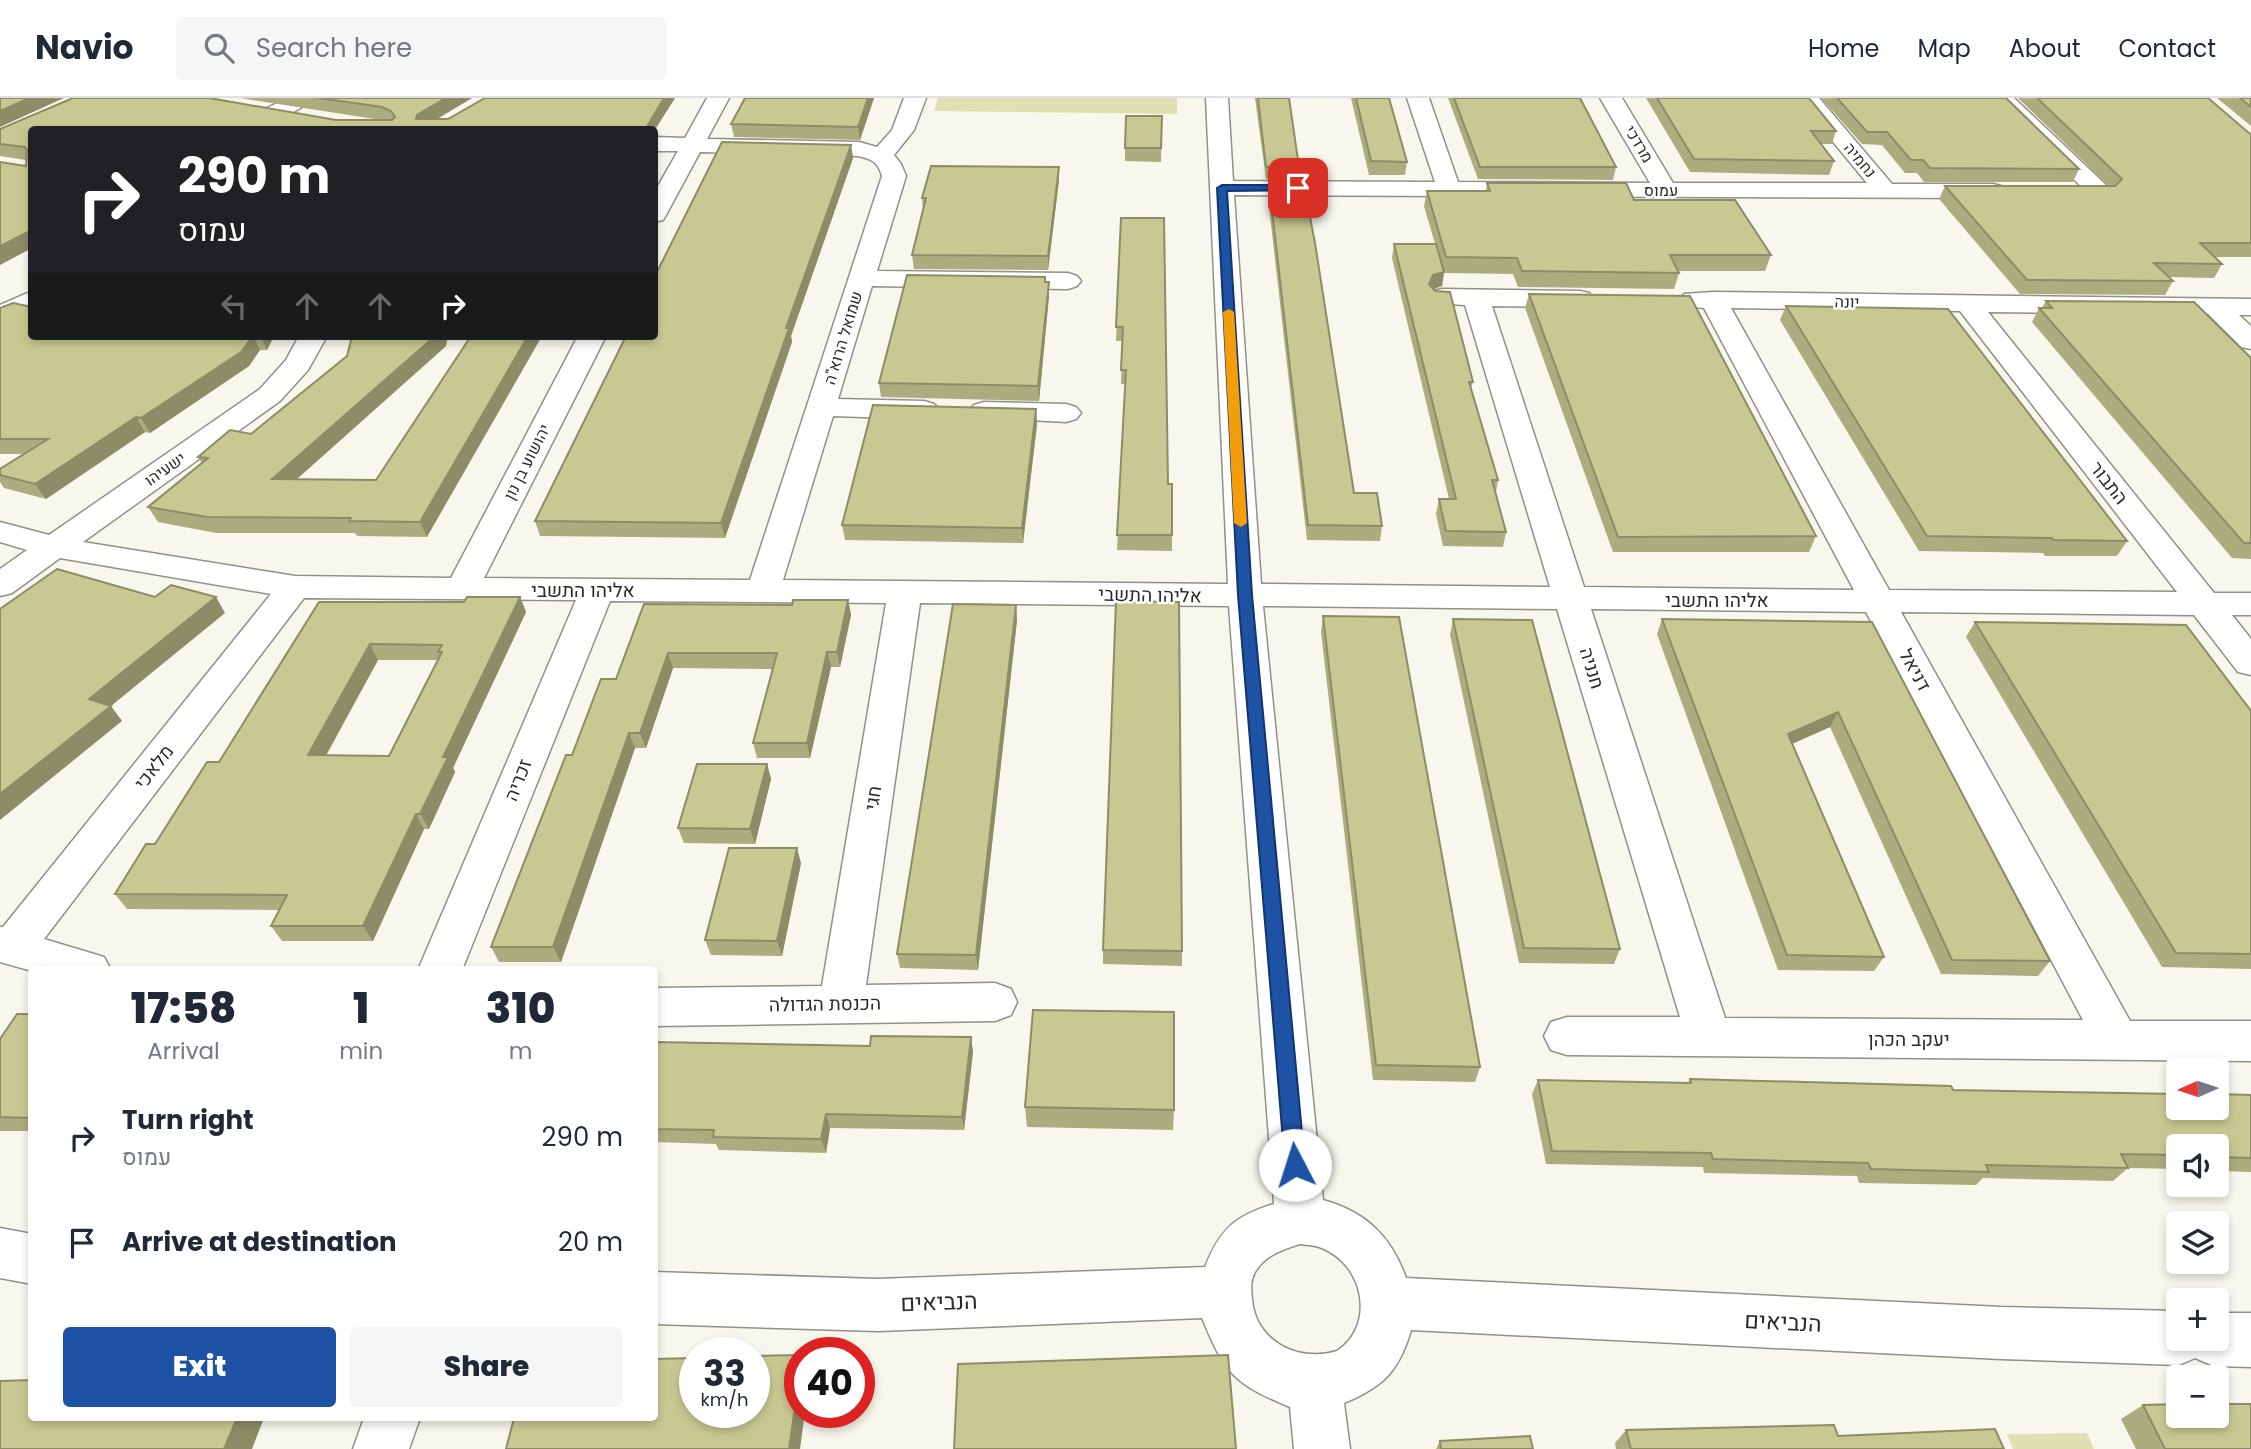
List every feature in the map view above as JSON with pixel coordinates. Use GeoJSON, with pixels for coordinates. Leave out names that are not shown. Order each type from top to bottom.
{"type":"FeatureCollection","features":[{"type":"Feature","properties":{"kind":"street"},"geometry":{"type":"LineString","coordinates":[[275,113],[304,98]]}},
{"type":"Feature","properties":{"kind":"street"},"geometry":{"type":"LineString","coordinates":[[658,207],[718,98]]}},
{"type":"Feature","properties":{"kind":"street"},"geometry":{"type":"LineString","coordinates":[[658,144],[859,149],[881,155],[898,141],[907,126],[915,98]]}},
{"type":"Feature","properties":{"kind":"street"},"geometry":{"type":"LineString","coordinates":[[1217,98],[1245,595],[1300,1220]]}},
{"type":"Feature","properties":{"kind":"street"},"geometry":{"type":"LineString","coordinates":[[1418,98],[1449,189]]}},
{"type":"Feature","properties":{"kind":"street","name":"מרדכי"},"geometry":{"type":"LineString","coordinates":[[1611,98],[1666,190]]}},
{"type":"Feature","properties":{"kind":"street","name":"נחמיה"},"geometry":{"type":"LineString","coordinates":[[1808,98],[1886,191]]}},
{"type":"Feature","properties":{"kind":"street"},"geometry":{"type":"LineString","coordinates":[[2001,98],[2100,191],[2060,191]]}},
{"type":"Feature","properties":{"kind":"street"},"geometry":{"type":"LineString","coordinates":[[248,108],[316,119]]}},
{"type":"Feature","properties":{"kind":"street","name":"שמואל הרוא\"ה"},"geometry":{"type":"LineString","coordinates":[[763,591],[894,176],[891,163],[881,155]]}},
{"type":"Feature","properties":{"kind":"street","name":"עמוס"},"geometry":{"type":"LineString","coordinates":[[1222,188],[2020,191]]}},
{"type":"Feature","properties":{"kind":"street"},"geometry":{"type":"LineString","coordinates":[[862,278],[1068,281]]}},
{"type":"Feature","properties":{"kind":"street","name":"חנניה"},"geometry":{"type":"LineString","coordinates":[[1602,299],[1459,298],[1570,598],[1709,1037]]}},
{"type":"Feature","properties":{"kind":"street","name":"יונה"},"geometry":{"type":"LineString","coordinates":[[1671,300],[2251,307]]}},
{"type":"Feature","properties":{"kind":"street","name":"דניאל"},"geometry":{"type":"LineString","coordinates":[[1713,300],[2117,1040]]}},
{"type":"Feature","properties":{"kind":"street"},"geometry":{"type":"LineString","coordinates":[[0,316],[28,301]]}},
{"type":"Feature","properties":{"kind":"street","name":"התבור"},"geometry":{"type":"LineString","coordinates":[[1968,303],[2251,663]]}},
{"type":"Feature","properties":{"kind":"street"},"geometry":{"type":"LineString","coordinates":[[2216,306],[2251,341]]}},
{"type":"Feature","properties":{"kind":"street","name":"ישעיהו"},"geometry":{"type":"LineString","coordinates":[[0,585],[270,395],[298,364],[311,340]]}},
{"type":"Feature","properties":{"kind":"street","name":"יהושוע בן נון"},"geometry":{"type":"LineString","coordinates":[[462,589],[590,340]]}},
{"type":"Feature","properties":{"kind":"street"},"geometry":{"type":"LineString","coordinates":[[821,407],[1066,413]]}},
{"type":"Feature","properties":{"kind":"street","name":"אליהו התשבי"},"geometry":{"type":"LineString","coordinates":[[0,532],[53,547],[295,587],[2251,604]]}},
{"type":"Feature","properties":{"kind":"street","name":"מלאכי"},"geometry":{"type":"LineString","coordinates":[[6,946],[295,587]]}},
{"type":"Feature","properties":{"kind":"street","name":"זכריה"},"geometry":{"type":"LineString","coordinates":[[442,966],[597,590]]}},
{"type":"Feature","properties":{"kind":"street","name":"חגי"},"geometry":{"type":"LineString","coordinates":[[841,1004],[905,592]]}},
{"type":"Feature","properties":{"kind":"street"},"geometry":{"type":"LineString","coordinates":[[6,946],[75,966]]}},
{"type":"Feature","properties":{"kind":"street","name":"הכנסת הגדולה"},"geometry":{"type":"LineString","coordinates":[[658,1007],[995,1002]]}},
{"type":"Feature","properties":{"kind":"street","name":"יעקב הכהן"},"geometry":{"type":"LineString","coordinates":[[1567,1036],[2251,1041]]}},
{"type":"Feature","properties":{"kind":"street"},"geometry":{"type":"LineString","coordinates":[[1300,1220],[1321,1223],[1341,1231],[1359,1245],[1373,1261],[1383,1282],[1388,1303],[1386,1328],[1376,1349],[1361,1367],[1340,1378],[1315,1383],[1287,1379],[1260,1366],[1240,1345],[1227,1319],[1223,1292],[1228,1269],[1239,1248],[1256,1233],[1276,1223],[1300,1220]]}},
{"type":"Feature","properties":{"kind":"street"},"geometry":{"type":"LineString","coordinates":[[0,1253],[28,1258]]}},
{"type":"Feature","properties":{"kind":"street","name":"הנביאים"},"geometry":{"type":"LineString","coordinates":[[658,1298],[878,1305],[1223,1292]]}},
{"type":"Feature","properties":{"kind":"street","name":"הנביאים"},"geometry":{"type":"LineString","coordinates":[[1388,1303],[2001,1333],[2166,1338]]}},
{"type":"Feature","properties":{"kind":"street"},"geometry":{"type":"LineString","coordinates":[[2229,1339],[2251,1340]]}},
{"type":"Feature","properties":{"kind":"street"},"geometry":{"type":"LineString","coordinates":[[1315,1383],[1322,1449]]}},
{"type":"Feature","properties":{"kind":"street"},"geometry":{"type":"LineString","coordinates":[[381,1449],[391,1421]]}},
{"type":"Feature","properties":{"kind":"green space"},"geometry":{"type":"Polygon","coordinates":[[[938,98],[1177,98],[1177,114],[934,111],[938,98]]]}},
{"type":"Feature","properties":{"kind":"green space"},"geometry":{"type":"Polygon","coordinates":[[[2087,1433],[2094,1449],[2013,1449],[2007,1434],[2087,1433]]]}},
{"type":"Feature","properties":{"kind":"building"},"geometry":{"type":"Polygon","coordinates":[[[0,98],[29,98],[0,111],[0,98]]]}},
{"type":"Feature","properties":{"kind":"building"},"geometry":{"type":"Polygon","coordinates":[[[73,98],[209,98],[336,120],[392,120],[395,117],[391,111],[382,107],[319,98],[446,98],[417,115],[416,119],[448,119],[485,98],[664,98],[647,126],[28,126],[28,232],[0,246],[0,162],[26,166],[27,150],[25,147],[0,144],[0,129],[73,98]]]}},
{"type":"Feature","properties":{"kind":"building"},"geometry":{"type":"Polygon","coordinates":[[[745,98],[868,98],[858,127],[731,124],[745,98]]]}},
{"type":"Feature","properties":{"kind":"building"},"geometry":{"type":"Polygon","coordinates":[[[1258,98],[1289,98],[1299,167],[1266,167],[1258,98]]]}},
{"type":"Feature","properties":{"kind":"building"},"geometry":{"type":"Polygon","coordinates":[[[1356,98],[1389,98],[1407,162],[1371,161],[1356,98]]]}},
{"type":"Feature","properties":{"kind":"building"},"geometry":{"type":"Polygon","coordinates":[[[1454,98],[1580,98],[1616,167],[1480,167],[1454,98]]]}},
{"type":"Feature","properties":{"kind":"building"},"geometry":{"type":"Polygon","coordinates":[[[1657,98],[1809,98],[1836,131],[1811,131],[1834,161],[1694,159],[1657,98]]]}},
{"type":"Feature","properties":{"kind":"building"},"geometry":{"type":"Polygon","coordinates":[[[1837,98],[2006,98],[2079,169],[1930,168],[1923,160],[1911,160],[1887,132],[1867,132],[1837,98]]]}},
{"type":"Feature","properties":{"kind":"building"},"geometry":{"type":"Polygon","coordinates":[[[2037,98],[2208,98],[2251,134],[2251,243],[2200,243],[2222,264],[2154,263],[2173,281],[2027,280],[1945,186],[2115,186],[2122,179],[2037,98]]]}},
{"type":"Feature","properties":{"kind":"building"},"geometry":{"type":"Polygon","coordinates":[[[2240,98],[2251,98],[2251,107],[2240,98]]]}},
{"type":"Feature","properties":{"kind":"building"},"geometry":{"type":"Polygon","coordinates":[[[1126,116],[1162,116],[1161,148],[1125,148],[1126,116]]]}},
{"type":"Feature","properties":{"kind":"building"},"geometry":{"type":"Polygon","coordinates":[[[722,142],[851,145],[721,523],[535,521],[624,340],[658,340],[658,270],[722,142]]]}},
{"type":"Feature","properties":{"kind":"building"},"geometry":{"type":"Polygon","coordinates":[[[931,166],[1059,167],[1048,256],[912,255],[926,198],[922,198],[931,166]]]}},
{"type":"Feature","properties":{"kind":"building"},"geometry":{"type":"Polygon","coordinates":[[[1487,183],[1626,183],[1634,200],[1735,200],[1771,255],[1670,255],[1679,273],[1522,271],[1517,258],[1446,257],[1427,191],[1490,191],[1487,183]]]}},
{"type":"Feature","properties":{"kind":"building"},"geometry":{"type":"Polygon","coordinates":[[[1269,184],[1304,186],[1354,493],[1377,493],[1382,526],[1308,525],[1269,184]]]}},
{"type":"Feature","properties":{"kind":"building"},"geometry":{"type":"Polygon","coordinates":[[[1121,218],[1164,218],[1168,484],[1172,484],[1172,535],[1117,535],[1126,370],[1121,370],[1123,327],[1116,327],[1121,218]]]}},
{"type":"Feature","properties":{"kind":"building"},"geometry":{"type":"Polygon","coordinates":[[[1394,244],[1436,244],[1444,272],[1433,275],[1429,284],[1435,291],[1450,292],[1473,382],[1469,382],[1498,480],[1492,480],[1506,532],[1446,531],[1439,499],[1456,499],[1394,244]]]}},
{"type":"Feature","properties":{"kind":"building"},"geometry":{"type":"Polygon","coordinates":[[[907,275],[1045,277],[1045,282],[1049,282],[1038,386],[879,383],[907,275]]]}},
{"type":"Feature","properties":{"kind":"building"},"geometry":{"type":"Polygon","coordinates":[[[1529,294],[1690,296],[1816,536],[1618,537],[1529,294]]]}},
{"type":"Feature","properties":{"kind":"building"},"geometry":{"type":"Polygon","coordinates":[[[2046,301],[2194,302],[2251,358],[2251,543],[2244,543],[2039,308],[2052,308],[2046,301]]]}},
{"type":"Feature","properties":{"kind":"building"},"geometry":{"type":"Polygon","coordinates":[[[13,303],[28,306],[28,340],[250,340],[241,352],[35,484],[0,475],[0,469],[48,439],[0,439],[0,308],[13,303]]]}},
{"type":"Feature","properties":{"kind":"building"},"geometry":{"type":"Polygon","coordinates":[[[1786,306],[1948,309],[2127,541],[1927,536],[1786,306]]]}},
{"type":"Feature","properties":{"kind":"building"},"geometry":{"type":"Polygon","coordinates":[[[351,340],[430,340],[272,479],[376,480],[468,340],[526,340],[420,522],[349,521],[351,518],[207,517],[148,507],[208,458],[198,457],[230,430],[251,434],[347,356],[351,340]]]}},
{"type":"Feature","properties":{"kind":"building"},"geometry":{"type":"Polygon","coordinates":[[[873,405],[1036,409],[1022,528],[842,525],[873,405]]]}},
{"type":"Feature","properties":{"kind":"building"},"geometry":{"type":"Polygon","coordinates":[[[57,569],[155,597],[171,585],[216,597],[89,699],[111,706],[0,794],[0,609],[57,569]]]}},
{"type":"Feature","properties":{"kind":"building"},"geometry":{"type":"Polygon","coordinates":[[[467,597],[520,597],[443,757],[448,757],[420,814],[416,814],[363,926],[271,926],[287,895],[115,894],[146,844],[155,844],[207,762],[219,762],[319,602],[464,602],[467,597]],[[370,644],[308,755],[389,756],[442,652],[438,652],[442,645],[370,644]]]}},
{"type":"Feature","properties":{"kind":"building"},"geometry":{"type":"Polygon","coordinates":[[[793,600],[848,600],[837,652],[827,652],[807,743],[753,743],[777,653],[668,653],[640,733],[629,733],[553,947],[491,947],[566,755],[572,755],[601,679],[616,679],[644,604],[792,605],[793,600]]]}},
{"type":"Feature","properties":{"kind":"building"},"geometry":{"type":"Polygon","coordinates":[[[1116,601],[1179,602],[1182,951],[1103,950],[1116,601]]]}},
{"type":"Feature","properties":{"kind":"building"},"geometry":{"type":"Polygon","coordinates":[[[953,604],[1016,605],[976,955],[897,954],[953,604]]]}},
{"type":"Feature","properties":{"kind":"building"},"geometry":{"type":"Polygon","coordinates":[[[1323,616],[1399,617],[1480,1067],[1376,1065],[1323,616]]]}},
{"type":"Feature","properties":{"kind":"building"},"geometry":{"type":"Polygon","coordinates":[[[1453,619],[1532,620],[1620,949],[1524,948],[1453,619]]]}},
{"type":"Feature","properties":{"kind":"building"},"geometry":{"type":"Polygon","coordinates":[[[1662,619],[1872,622],[2050,961],[1952,960],[1838,712],[1788,734],[1884,957],[1787,955],[1662,619]]]}},
{"type":"Feature","properties":{"kind":"building"},"geometry":{"type":"Polygon","coordinates":[[[1975,622],[2186,625],[2251,711],[2251,954],[2176,953],[1975,622]]]}},
{"type":"Feature","properties":{"kind":"building"},"geometry":{"type":"Polygon","coordinates":[[[697,764],[767,764],[750,829],[678,828],[697,764]]]}},
{"type":"Feature","properties":{"kind":"building"},"geometry":{"type":"Polygon","coordinates":[[[729,848],[797,848],[777,941],[705,940],[729,848]]]}},
{"type":"Feature","properties":{"kind":"building"},"geometry":{"type":"Polygon","coordinates":[[[1033,1010],[1174,1012],[1174,1110],[1025,1107],[1033,1010]]]}},
{"type":"Feature","properties":{"kind":"building"},"geometry":{"type":"Polygon","coordinates":[[[17,1014],[28,1014],[28,1118],[0,1117],[0,1039],[17,1014]]]}},
{"type":"Feature","properties":{"kind":"building"},"geometry":{"type":"Polygon","coordinates":[[[871,1036],[971,1037],[962,1117],[826,1114],[821,1139],[713,1137],[714,1130],[658,1129],[658,1042],[870,1046],[871,1036]]]}},
{"type":"Feature","properties":{"kind":"building"},"geometry":{"type":"Polygon","coordinates":[[[1690,1079],[1951,1086],[1953,1090],[2166,1094],[2166,1120],[2230,1120],[2230,1094],[2251,1095],[2251,1158],[2229,1157],[2229,1134],[2166,1134],[2166,1155],[2121,1154],[2128,1168],[1986,1165],[1989,1172],[1871,1169],[1868,1163],[1713,1159],[1711,1153],[1552,1151],[1538,1080],[1691,1083],[1690,1079]]]}},
{"type":"Feature","properties":{"kind":"building"},"geometry":{"type":"Polygon","coordinates":[[[784,1355],[784,1428],[792,1428],[789,1449],[506,1449],[513,1421],[658,1421],[658,1359],[679,1358],[679,1428],[770,1428],[770,1356],[784,1355]]]}},
{"type":"Feature","properties":{"kind":"building"},"geometry":{"type":"Polygon","coordinates":[[[1228,1355],[1236,1449],[954,1449],[958,1364],[1228,1355]]]}},
{"type":"Feature","properties":{"kind":"building"},"geometry":{"type":"Polygon","coordinates":[[[28,1380],[28,1421],[236,1421],[224,1449],[0,1449],[0,1381],[28,1380]]]}},
{"type":"Feature","properties":{"kind":"building"},"geometry":{"type":"Polygon","coordinates":[[[2166,1404],[2166,1428],[2229,1428],[2229,1404],[2251,1404],[2251,1449],[2165,1449],[2143,1405],[2166,1404]]]}},
{"type":"Feature","properties":{"kind":"building"},"geometry":{"type":"Polygon","coordinates":[[[1834,1425],[1838,1436],[1995,1429],[2004,1449],[1631,1449],[1626,1430],[1834,1425]]]}},
{"type":"Feature","properties":{"kind":"building"},"geometry":{"type":"Polygon","coordinates":[[[1530,1436],[1533,1449],[1441,1449],[1440,1441],[1530,1436]]]}},
{"type":"Feature","properties":{"kind":"slow traffic"},"geometry":{"type":"LineString","coordinates":[[1229,312],[1241,523]]}},
{"type":"Feature","properties":{"kind":"route"},"geometry":{"type":"LineString","coordinates":[[1295,1165],[1245,595],[1222,188],[1298,188]]}}]}
